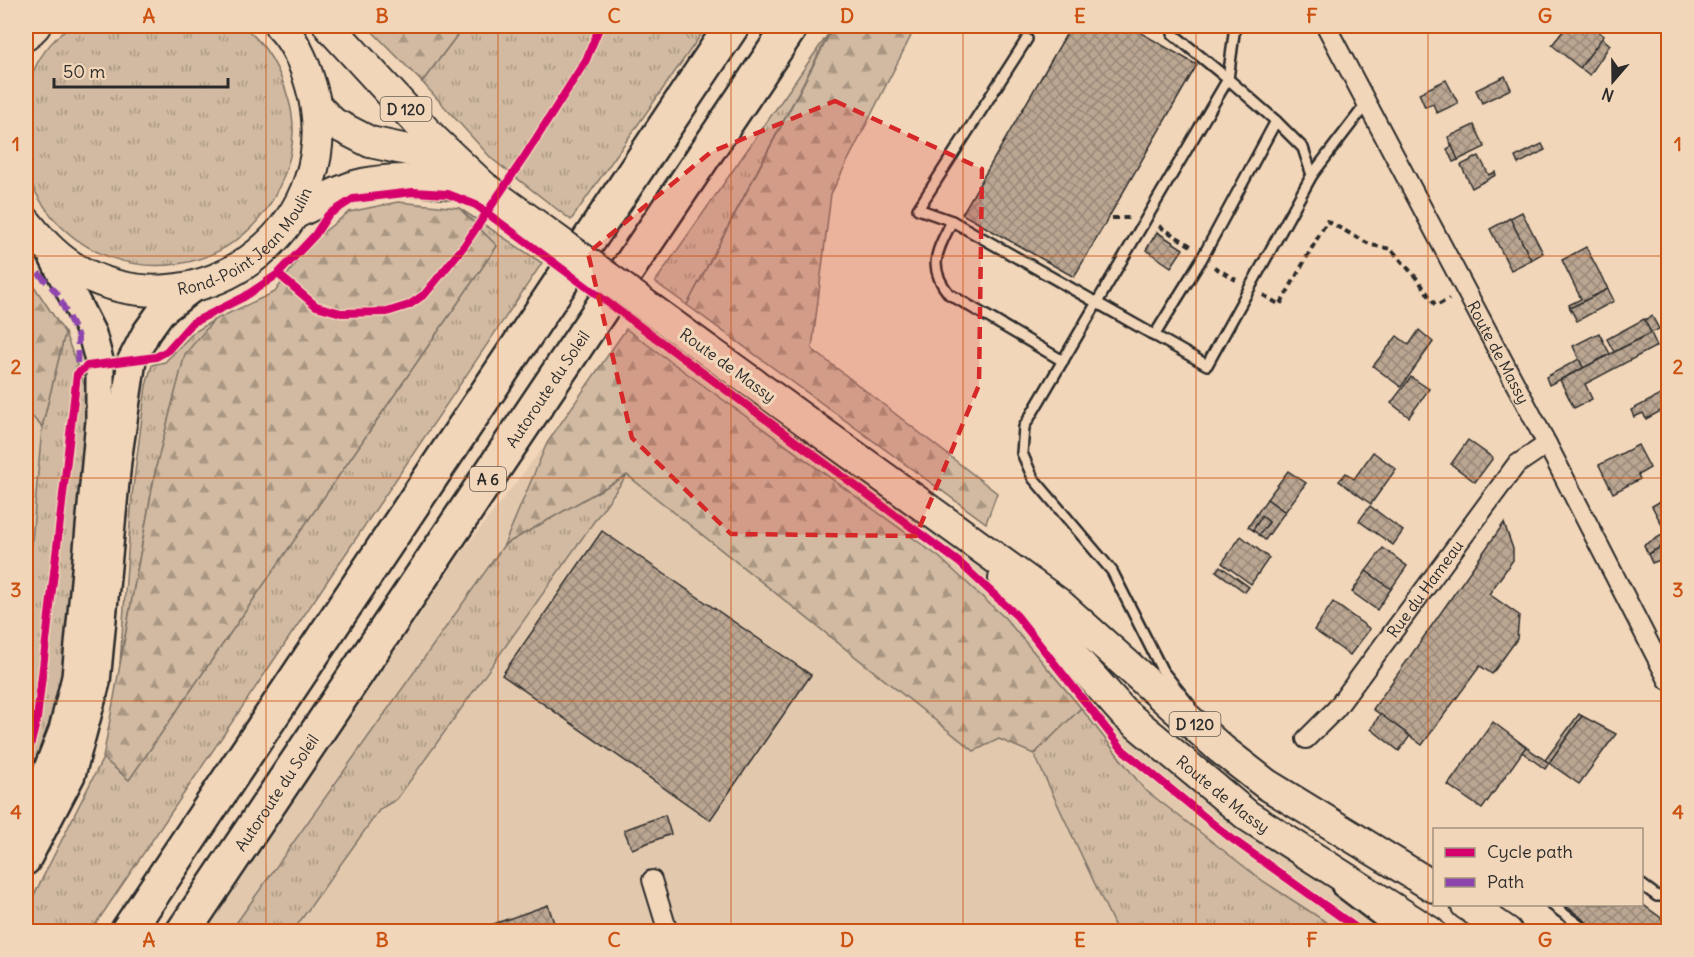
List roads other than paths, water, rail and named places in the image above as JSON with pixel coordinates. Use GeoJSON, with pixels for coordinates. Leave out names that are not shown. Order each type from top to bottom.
{"type":"FeatureCollection","features":[{"type":"Feature","properties":{"kind":"highway"},"geometry":{"type":"LineString","coordinates":[[126,932],[732,26]]}},
{"type":"Feature","properties":{"kind":"highway","name":"Autoroute du Soleil"},"geometry":{"type":"LineString","coordinates":[[183,932],[791,26]]}},
{"type":"Feature","properties":{"kind":"main road"},"geometry":{"type":"LineString","coordinates":[[26,35],[34,26]]}},
{"type":"Feature","properties":{"kind":"main road","name":"Rond-Point Jean Moulin"},"geometry":{"type":"LineString","coordinates":[[26,222],[50,251],[82,273],[118,286],[157,291],[195,286],[235,271],[269,246],[296,213],[315,162],[317,107],[305,65],[280,26]]}},
{"type":"Feature","properties":{"kind":"main road","name":"D 120"},"geometry":{"type":"LineString","coordinates":[[329,26],[433,139],[486,188]]}},
{"type":"Feature","properties":{"kind":"main road","name":"Route de Massy"},"geometry":{"type":"LineString","coordinates":[[317,107],[333,123],[370,142],[426,154],[486,188],[1058,603],[1221,749],[1266,784],[1433,886]]}},
{"type":"Feature","properties":{"kind":"main road","name":"Route de Massy"},"geometry":{"type":"LineString","coordinates":[[296,213],[353,187],[385,180],[417,179],[486,188]]}},
{"type":"Feature","properties":{"kind":"main road"},"geometry":{"type":"LineString","coordinates":[[26,818],[39,792],[63,730],[76,677],[100,421],[100,364],[92,334],[50,251]]}},
{"type":"Feature","properties":{"kind":"main road"},"geometry":{"type":"LineString","coordinates":[[26,861],[71,775],[96,682],[117,461],[132,360],[146,333],[161,312],[195,286]]}},
{"type":"Feature","properties":{"kind":"main road","name":"Route de Massy"},"geometry":{"type":"LineString","coordinates":[[970,541],[1124,713],[1248,816],[1430,932]]}},
{"type":"Feature","properties":{"kind":"main road"},"geometry":{"type":"LineString","coordinates":[[1469,906],[1507,932]]}},
{"type":"Feature","properties":{"kind":"street","name":"Route de Massy"},"geometry":{"type":"LineString","coordinates":[[1326,26],[1547,444],[1668,680]]}},
{"type":"Feature","properties":{"kind":"street","name":"Rue du Hameau"},"geometry":{"type":"LineString","coordinates":[[1306,739],[1336,709],[1516,465],[1547,444]]}},
{"type":"Feature","properties":{"kind":"street"},"geometry":{"type":"LineString","coordinates":[[652,880],[668,932]]}},
{"type":"Feature","properties":{"kind":"lane"},"geometry":{"type":"LineString","coordinates":[[1221,749],[1162,670],[1112,571],[1033,478],[1022,453],[1024,427],[1228,80],[1235,26]]}},
{"type":"Feature","properties":{"kind":"lane"},"geometry":{"type":"LineString","coordinates":[[1173,34],[1276,121],[1303,148],[1312,175]]}},
{"type":"Feature","properties":{"kind":"lane"},"geometry":{"type":"LineString","coordinates":[[1027,39],[918,209],[952,221],[1207,365],[1312,175],[1366,103]]}},
{"type":"Feature","properties":{"kind":"lane"},"geometry":{"type":"LineString","coordinates":[[1154,336],[1201,260],[1276,121]]}},
{"type":"Feature","properties":{"kind":"lane"},"geometry":{"type":"LineString","coordinates":[[952,221],[936,254],[939,282],[949,294],[1063,360]]}},
{"type":"Feature","properties":{"kind":"lane"},"geometry":{"type":"LineString","coordinates":[[1248,816],[1319,874]]}},
{"type":"Feature","properties":{"kind":"lane"},"geometry":{"type":"LineString","coordinates":[[1328,882],[1393,932]]}},
{"type":"Feature","properties":{"kind":"lane"},"geometry":{"type":"LineString","coordinates":[[1643,886],[1657,896],[1668,896]]}},
{"type":"Feature","properties":{"kind":"lane"},"geometry":{"type":"LineString","coordinates":[[1554,906],[1588,932]]}}]}
